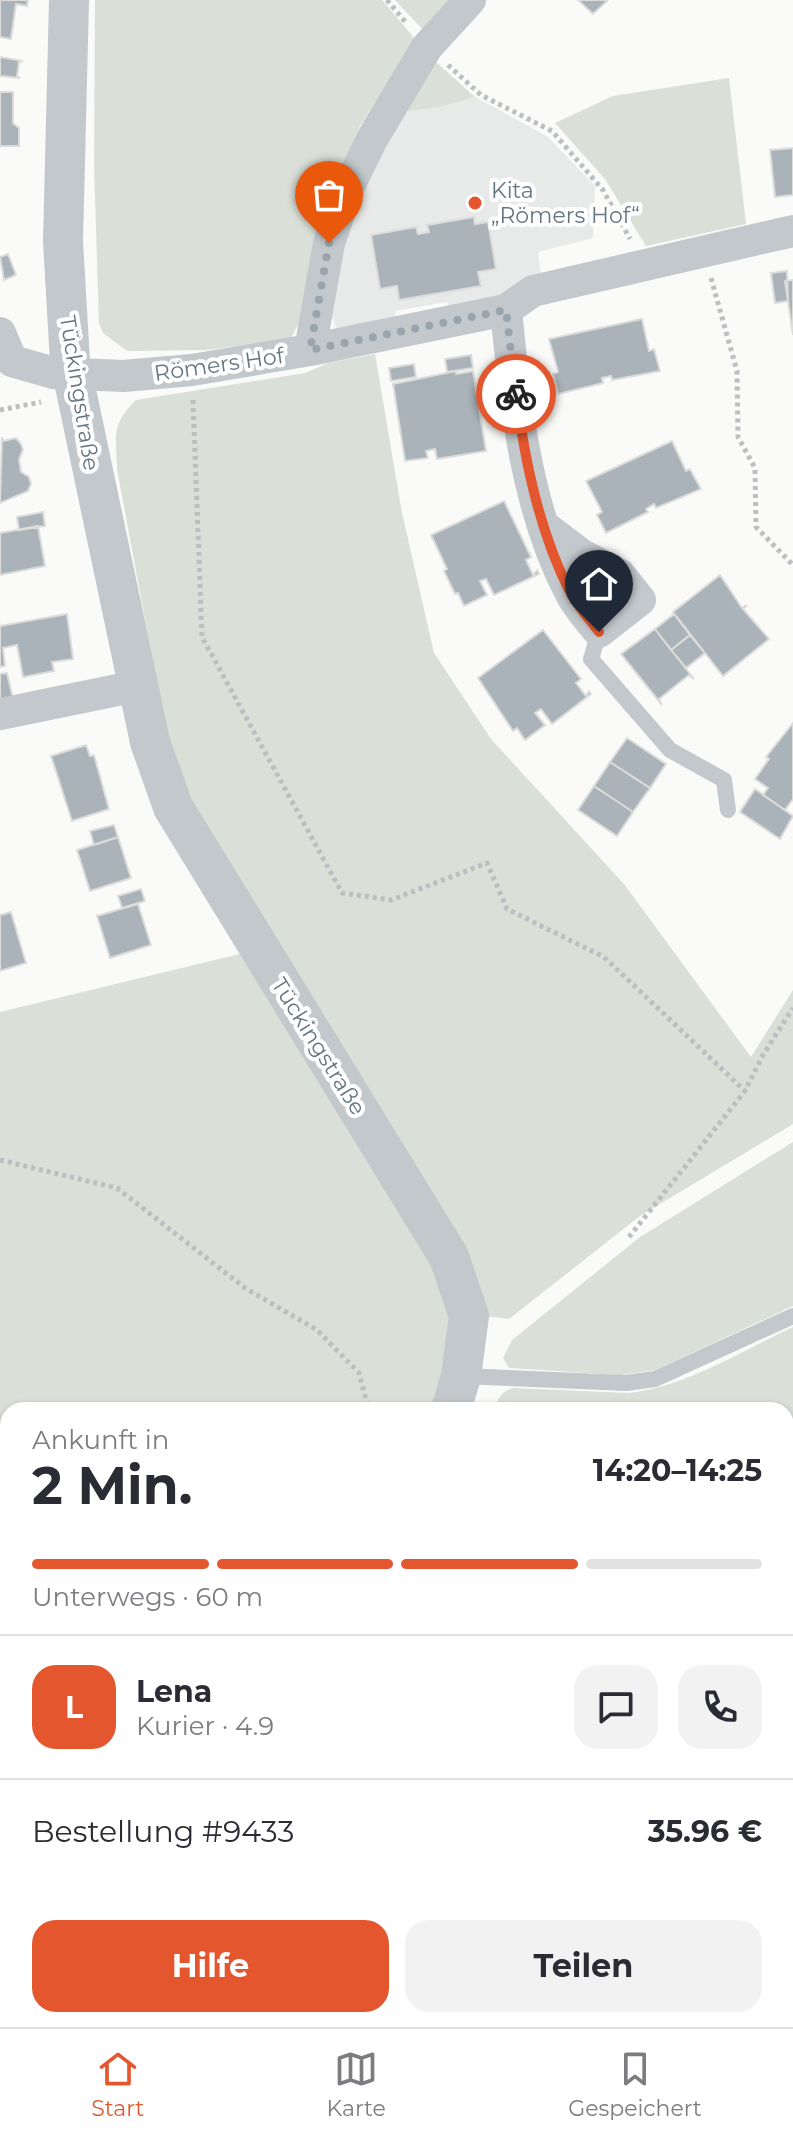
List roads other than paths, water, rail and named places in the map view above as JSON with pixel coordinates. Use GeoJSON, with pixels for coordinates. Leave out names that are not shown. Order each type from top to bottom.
{"type":"FeatureCollection","features":[{"type":"Feature","properties":{"kind":"street","name":"Tückingstraße"},"geometry":{"type":"LineString","coordinates":[[69,0],[63,241],[72,372],[150,742],[173,807],[449,1257],[469,1316],[456,1393]]}},
{"type":"Feature","properties":{"kind":"street"},"geometry":{"type":"LineString","coordinates":[[310,350],[329,243],[349,186],[372,139],[427,47],[470,0]]}},
{"type":"Feature","properties":{"kind":"street","name":"Römers Hof"},"geometry":{"type":"LineString","coordinates":[[0,333],[12,361],[54,373],[123,376],[192,370],[310,350],[506,310],[533,291],[793,231]]}},
{"type":"Feature","properties":{"kind":"street"},"geometry":{"type":"LineString","coordinates":[[506,310],[529,476],[545,527],[570,593],[599,632],[640,600],[620,575],[582,555],[545,527]]}},
{"type":"Feature","properties":{"kind":"street"},"geometry":{"type":"LineString","coordinates":[[0,714],[137,686]]}},
{"type":"Feature","properties":{"kind":"lane"},"geometry":{"type":"LineString","coordinates":[[599,632],[591,659],[670,750],[724,780],[728,810]]}},
{"type":"Feature","properties":{"kind":"lane"},"geometry":{"type":"LineString","coordinates":[[456,1393],[655,1379],[793,1316]]}},
{"type":"Feature","properties":{"kind":"place","name":"Kita „Römers Hof“"},"geometry":{"type":"Point","coordinates":[475,203]}}]}
